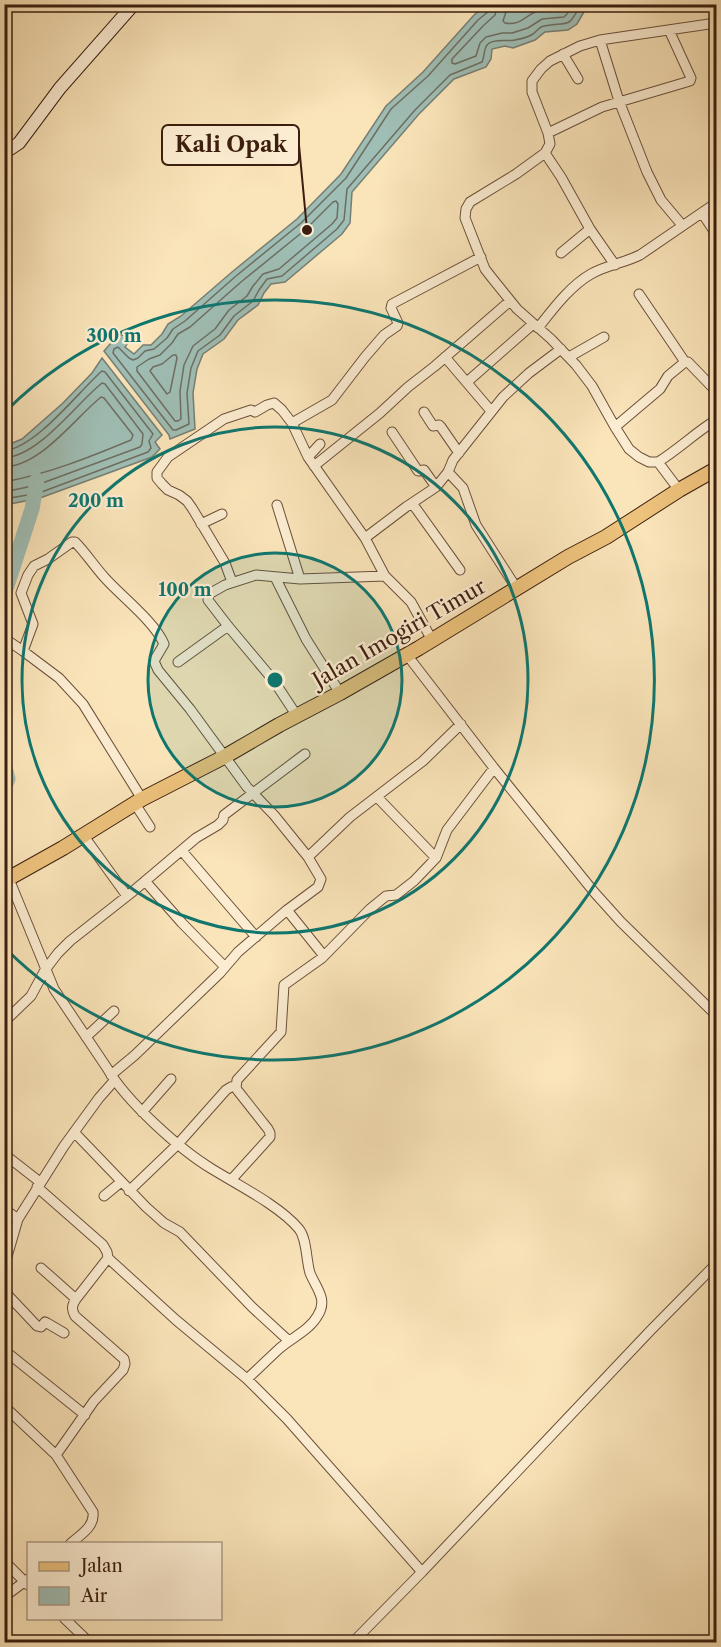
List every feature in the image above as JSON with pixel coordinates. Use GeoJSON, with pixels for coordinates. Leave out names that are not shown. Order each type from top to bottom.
{"type":"FeatureCollection","features":[{"type":"Feature","properties":{"kind":"main road","name":"Jalan Imogiri Timur"},"geometry":{"type":"LineString","coordinates":[[7,880],[139,801],[224,757],[407,655],[717,468]]}},
{"type":"Feature","properties":{"kind":"street"},"geometry":{"type":"LineString","coordinates":[[4,153],[19,143],[60,88],[134,4]]}},
{"type":"Feature","properties":{"kind":"street"},"geometry":{"type":"LineString","coordinates":[[717,24],[600,40],[580,46],[550,61],[532,81],[532,92],[550,144],[545,153],[470,202],[465,218],[485,269],[517,309],[569,357],[592,386],[629,448],[639,457],[649,462],[658,462],[717,420]]}},
{"type":"Feature","properties":{"kind":"street"},"geometry":{"type":"LineString","coordinates":[[548,133],[582,115],[619,101],[690,81],[691,78],[669,30]]}},
{"type":"Feature","properties":{"kind":"street"},"geometry":{"type":"LineString","coordinates":[[600,40],[619,101],[638,149],[661,200],[682,225]]}},
{"type":"Feature","properties":{"kind":"street"},"geometry":{"type":"LineString","coordinates":[[563,54],[578,79]]}},
{"type":"Feature","properties":{"kind":"street"},"geometry":{"type":"LineString","coordinates":[[545,153],[567,186],[590,229],[615,265]]}},
{"type":"Feature","properties":{"kind":"street"},"geometry":{"type":"LineString","coordinates":[[467,382],[536,326],[590,274],[640,255],[717,203]]}},
{"type":"Feature","properties":{"kind":"street"},"geometry":{"type":"LineString","coordinates":[[702,213],[717,234]]}},
{"type":"Feature","properties":{"kind":"street"},"geometry":{"type":"LineString","coordinates":[[561,253],[590,229]]}},
{"type":"Feature","properties":{"kind":"street"},"geometry":{"type":"LineString","coordinates":[[292,423],[332,400],[384,335],[397,326],[398,321],[392,308],[394,303],[481,257]]}},
{"type":"Feature","properties":{"kind":"street"},"geometry":{"type":"LineString","coordinates":[[639,294],[685,362],[688,362],[717,391]]}},
{"type":"Feature","properties":{"kind":"street"},"geometry":{"type":"LineString","coordinates":[[314,466],[380,413],[510,301]]}},
{"type":"Feature","properties":{"kind":"street"},"geometry":{"type":"LineString","coordinates":[[569,357],[604,337]]}},
{"type":"Feature","properties":{"kind":"street"},"geometry":{"type":"LineString","coordinates":[[365,538],[436,487],[448,472],[453,460],[503,397],[561,349]]}},
{"type":"Feature","properties":{"kind":"street"},"geometry":{"type":"LineString","coordinates":[[445,357],[491,411]]}},
{"type":"Feature","properties":{"kind":"street"},"geometry":{"type":"LineString","coordinates":[[615,427],[660,389],[668,376],[685,362]]}},
{"type":"Feature","properties":{"kind":"street"},"geometry":{"type":"LineString","coordinates":[[232,582],[225,563],[187,501],[168,490],[157,478],[157,472],[168,457],[224,419],[251,410],[255,412],[274,404],[292,423],[308,458],[365,538],[385,576],[411,602],[432,640]]}},
{"type":"Feature","properties":{"kind":"street"},"geometry":{"type":"LineString","coordinates":[[424,412],[433,426],[441,427],[459,453]]}},
{"type":"Feature","properties":{"kind":"street"},"geometry":{"type":"LineString","coordinates":[[392,432],[418,471],[424,470],[436,487]]}},
{"type":"Feature","properties":{"kind":"street"},"geometry":{"type":"LineString","coordinates":[[308,458],[320,444]]}},
{"type":"Feature","properties":{"kind":"street"},"geometry":{"type":"LineString","coordinates":[[658,462],[680,490]]}},
{"type":"Feature","properties":{"kind":"street"},"geometry":{"type":"LineString","coordinates":[[448,472],[463,488],[476,525],[517,589]]}},
{"type":"Feature","properties":{"kind":"street"},"geometry":{"type":"LineString","coordinates":[[412,503],[460,570]]}},
{"type":"Feature","properties":{"kind":"street"},"geometry":{"type":"LineString","coordinates":[[278,505],[300,579]]}},
{"type":"Feature","properties":{"kind":"street"},"geometry":{"type":"LineString","coordinates":[[201,524],[222,514]]}},
{"type":"Feature","properties":{"kind":"street"},"geometry":{"type":"LineString","coordinates":[[4,1267],[17,1223],[38,1185],[113,1078],[238,952],[318,887],[321,882],[308,857],[224,757],[156,666],[154,661],[164,644],[161,638],[75,542],[34,566],[28,575],[21,593],[33,624],[23,651]]}},
{"type":"Feature","properties":{"kind":"street"},"geometry":{"type":"LineString","coordinates":[[297,716],[274,681],[228,627],[208,597],[232,582],[256,575],[300,579],[385,576]]}},
{"type":"Feature","properties":{"kind":"street"},"geometry":{"type":"LineString","coordinates":[[275,577],[306,639],[340,693]]}},
{"type":"Feature","properties":{"kind":"street"},"geometry":{"type":"LineString","coordinates":[[178,662],[228,627]]}},
{"type":"Feature","properties":{"kind":"street"},"geometry":{"type":"LineString","coordinates":[[4,638],[59,678],[83,704],[126,775],[150,827]]}},
{"type":"Feature","properties":{"kind":"street"},"geometry":{"type":"LineString","coordinates":[[407,655],[594,892],[717,1015]]}},
{"type":"Feature","properties":{"kind":"street"},"geometry":{"type":"LineString","coordinates":[[308,857],[350,817],[423,761],[461,724]]}},
{"type":"Feature","properties":{"kind":"street"},"geometry":{"type":"LineString","coordinates":[[4,1022],[31,996],[45,970],[70,941],[196,838],[219,825],[224,815],[305,754]]}},
{"type":"Feature","properties":{"kind":"street"},"geometry":{"type":"LineString","coordinates":[[232,1179],[267,1140],[270,1133],[236,1086],[237,1080],[281,1032],[284,985],[324,956],[386,896],[396,895],[414,881],[436,858],[447,830],[494,768]]}},
{"type":"Feature","properties":{"kind":"street"},"geometry":{"type":"LineString","coordinates":[[377,797],[436,858]]}},
{"type":"Feature","properties":{"kind":"street"},"geometry":{"type":"LineString","coordinates":[[83,836],[127,896]]}},
{"type":"Feature","properties":{"kind":"street"},"geometry":{"type":"LineString","coordinates":[[182,850],[256,937]]}},
{"type":"Feature","properties":{"kind":"street"},"geometry":{"type":"LineString","coordinates":[[7,880],[54,989],[113,1078],[142,1112],[178,1144],[211,1169],[232,1179],[286,1216],[302,1233],[310,1272],[322,1295],[317,1318],[247,1379]]}},
{"type":"Feature","properties":{"kind":"street"},"geometry":{"type":"LineString","coordinates":[[145,881],[225,967]]}},
{"type":"Feature","properties":{"kind":"street"},"geometry":{"type":"LineString","coordinates":[[287,910],[324,956]]}},
{"type":"Feature","properties":{"kind":"street"},"geometry":{"type":"LineString","coordinates":[[86,1037],[114,1011]]}},
{"type":"Feature","properties":{"kind":"street"},"geometry":{"type":"LineString","coordinates":[[142,1112],[171,1079]]}},
{"type":"Feature","properties":{"kind":"street"},"geometry":{"type":"LineString","coordinates":[[129,1191],[178,1144],[226,1090],[236,1086]]}},
{"type":"Feature","properties":{"kind":"street"},"geometry":{"type":"LineString","coordinates":[[74,1132],[129,1191],[164,1223],[180,1232],[252,1307],[289,1341]]}},
{"type":"Feature","properties":{"kind":"street"},"geometry":{"type":"LineString","coordinates":[[4,1154],[34,1179],[103,1245],[108,1258],[247,1379],[287,1419],[422,1572]]}},
{"type":"Feature","properties":{"kind":"street"},"geometry":{"type":"LineString","coordinates":[[104,1196],[121,1182]]}},
{"type":"Feature","properties":{"kind":"street"},"geometry":{"type":"LineString","coordinates":[[4,1209],[17,1223]]}},
{"type":"Feature","properties":{"kind":"street"},"geometry":{"type":"LineString","coordinates":[[4,1227],[17,1223]]}},
{"type":"Feature","properties":{"kind":"street"},"geometry":{"type":"LineString","coordinates":[[56,1455],[94,1401],[123,1370],[125,1364],[124,1359],[72,1311],[76,1299],[108,1258]]}},
{"type":"Feature","properties":{"kind":"street"},"geometry":{"type":"LineString","coordinates":[[353,1642],[634,1347],[717,1264]]}},
{"type":"Feature","properties":{"kind":"street"},"geometry":{"type":"LineString","coordinates":[[41,1268],[76,1299]]}},
{"type":"Feature","properties":{"kind":"street"},"geometry":{"type":"LineString","coordinates":[[4,1292],[37,1326],[45,1322],[64,1333]]}},
{"type":"Feature","properties":{"kind":"street"},"geometry":{"type":"LineString","coordinates":[[4,1350],[85,1415]]}},
{"type":"Feature","properties":{"kind":"street"},"geometry":{"type":"LineString","coordinates":[[4,1406],[56,1455],[93,1512],[94,1517],[90,1527],[72,1542]]}},
{"type":"Feature","properties":{"kind":"street"},"geometry":{"type":"LineString","coordinates":[[4,1560],[27,1581]]}},
{"type":"Feature","properties":{"kind":"street"},"geometry":{"type":"LineString","coordinates":[[4,1597],[27,1583]]}},
{"type":"Feature","properties":{"kind":"street"},"geometry":{"type":"LineString","coordinates":[[66,1620],[89,1642]]}},
{"type":"Feature","properties":{"kind":"water"},"geometry":{"type":"Polygon","coordinates":[[[487,5],[588,5],[577,24],[568,30],[545,32],[535,40],[513,48],[505,46],[492,49],[491,59],[486,67],[454,79],[419,114],[352,192],[350,223],[342,234],[285,282],[271,284],[258,305],[238,320],[224,339],[203,354],[197,369],[193,393],[195,429],[170,439],[104,351],[118,335],[124,335],[130,340],[125,347],[134,354],[143,345],[151,345],[168,324],[181,316],[297,219],[341,174],[386,106],[423,72],[474,15],[487,5]]]}},
{"type":"Feature","properties":{"kind":"water"},"geometry":{"type":"Polygon","coordinates":[[[102,358],[162,435],[155,442],[160,449],[152,457],[40,498],[5,505],[5,446],[22,439],[63,403],[92,373],[102,358]]]}},
{"type":"Feature","properties":{"kind":"waterway"},"geometry":{"type":"LineString","coordinates":[[4,595],[32,509],[37,480]]}},
{"type":"Feature","properties":{"kind":"waterway"},"geometry":{"type":"LineString","coordinates":[[4,764],[8,779],[4,788]]}},
{"type":"Feature","properties":{"kind":"place","name":"Kali Opak"},"geometry":{"type":"Point","coordinates":[307,230]}}]}
